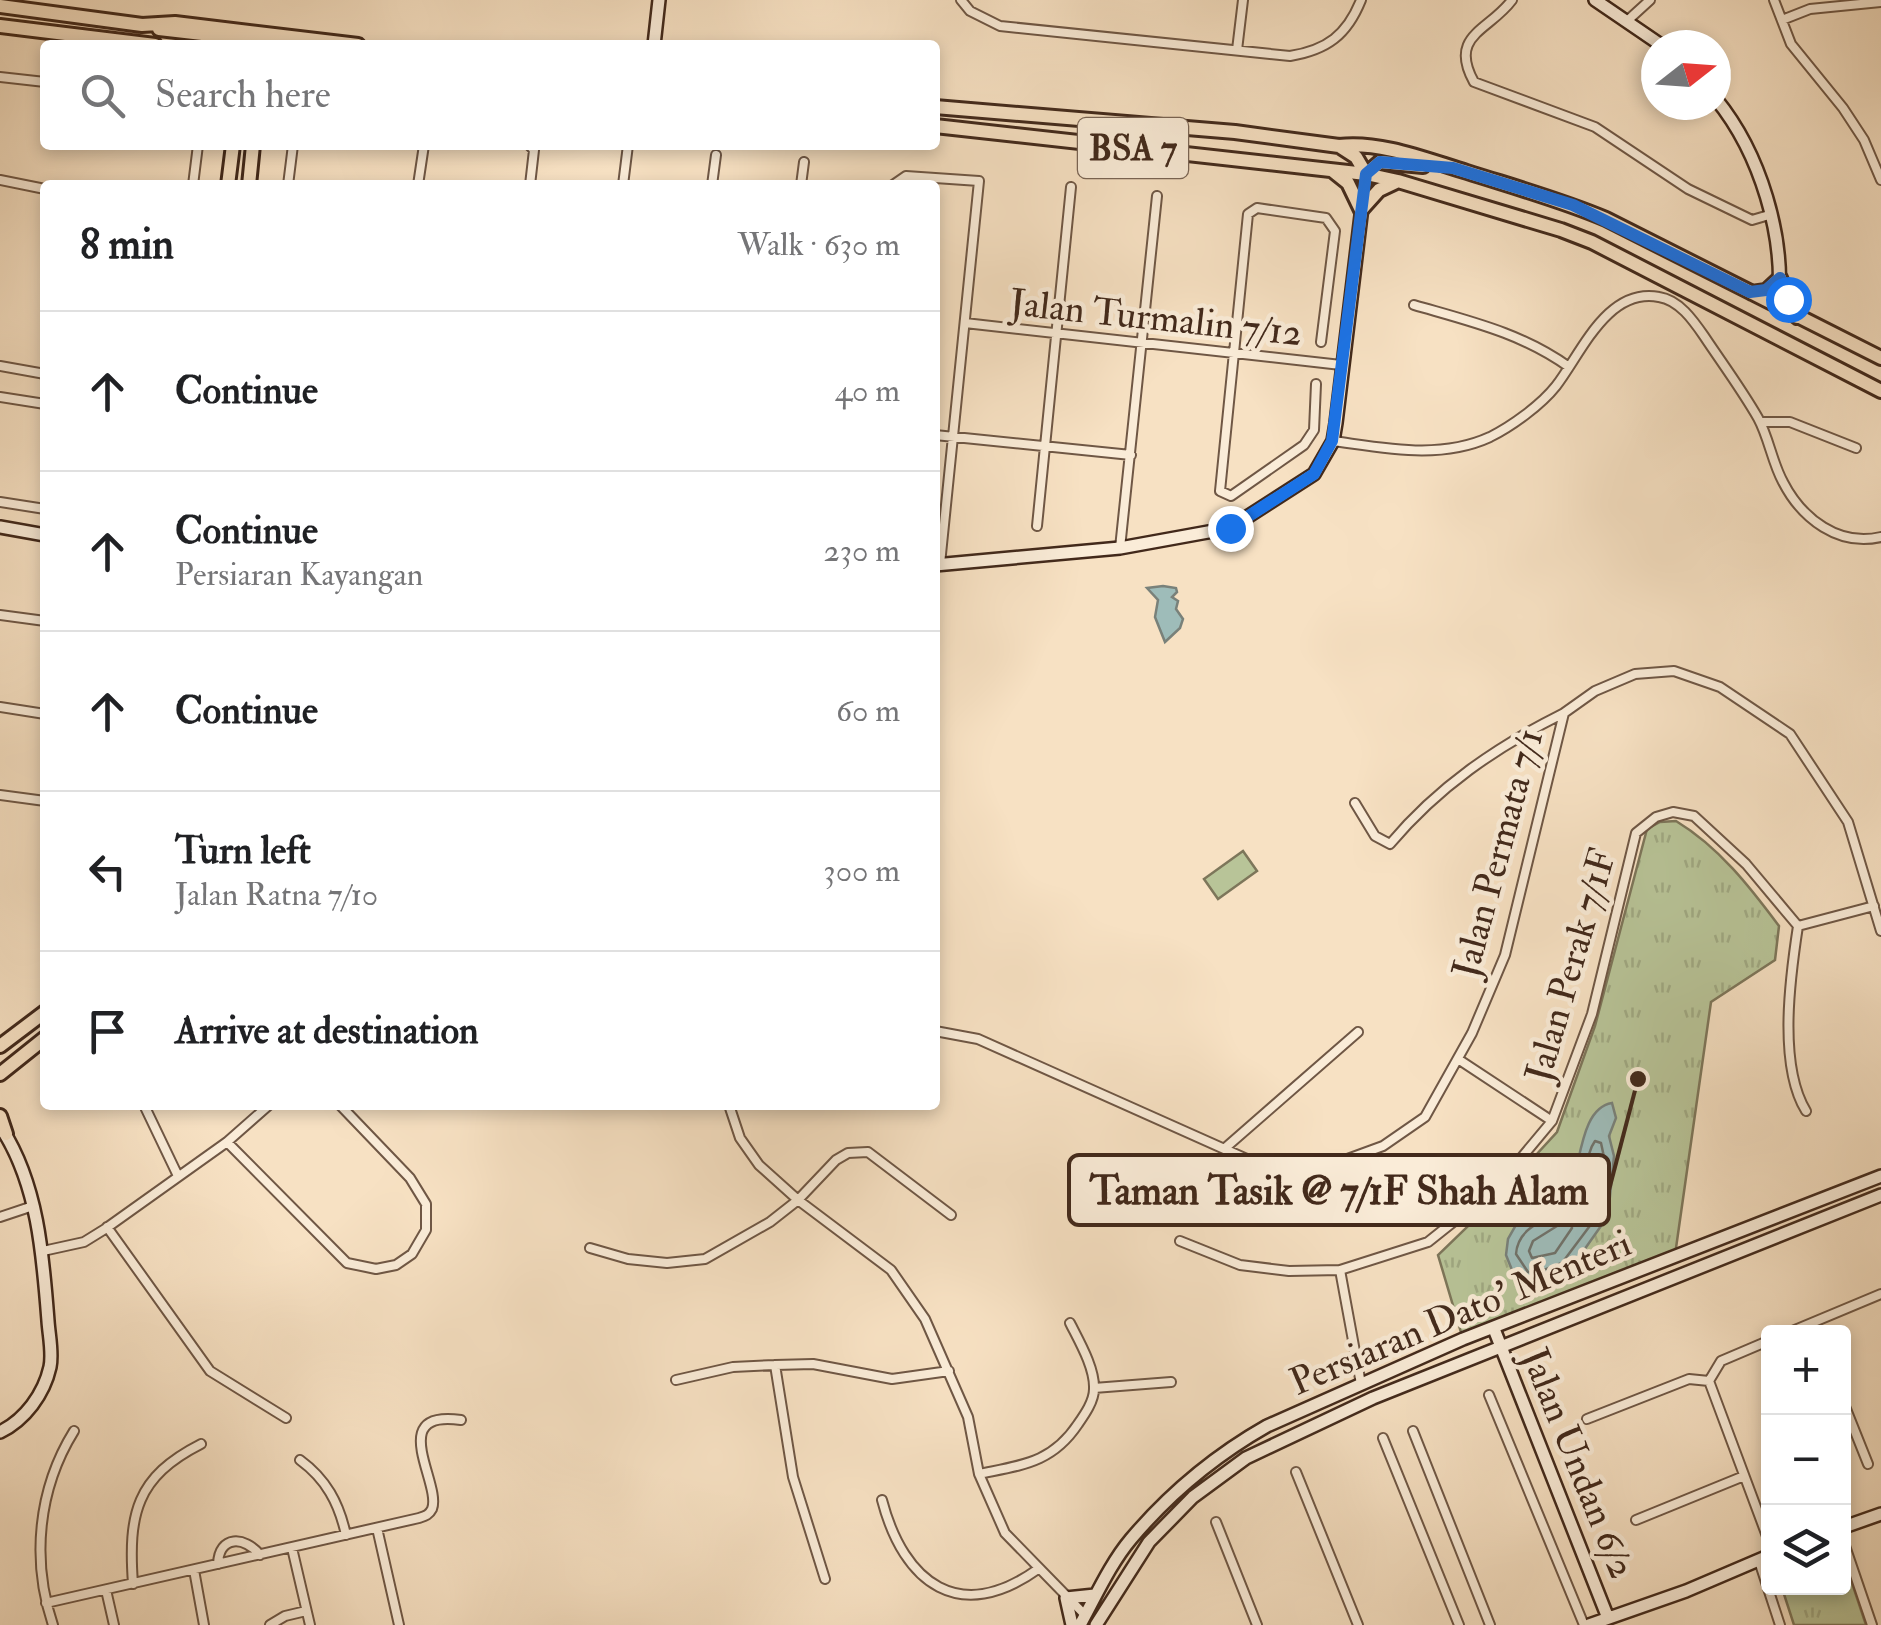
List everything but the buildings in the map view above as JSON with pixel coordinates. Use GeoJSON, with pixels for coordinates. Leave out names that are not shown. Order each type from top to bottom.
{"type":"FeatureCollection","features":[{"type":"Feature","properties":{"kind":"main road"},"geometry":{"type":"LineString","coordinates":[[0,6],[228,40]]}},
{"type":"Feature","properties":{"kind":"main road"},"geometry":{"type":"LineString","coordinates":[[142,25],[174,23],[316,40]]}},
{"type":"Feature","properties":{"kind":"main road"},"geometry":{"type":"LineString","coordinates":[[0,26],[113,40]]}},
{"type":"Feature","properties":{"kind":"main road","name":"BSA 7"},"geometry":{"type":"LineString","coordinates":[[940,108],[1235,132],[1388,150],[1573,205],[1881,358]]}},
{"type":"Feature","properties":{"kind":"main road","name":"BSA 7"},"geometry":{"type":"LineString","coordinates":[[940,127],[1331,169],[1398,181],[1562,230],[1881,391]]}},
{"type":"Feature","properties":{"kind":"main road"},"geometry":{"type":"LineString","coordinates":[[1339,146],[1356,157],[1366,174],[1380,162],[1453,168]]}},
{"type":"Feature","properties":{"kind":"main road"},"geometry":{"type":"LineString","coordinates":[[229,180],[232,150]]}},
{"type":"Feature","properties":{"kind":"main road"},"geometry":{"type":"LineString","coordinates":[[250,180],[252,150]]}},
{"type":"Feature","properties":{"kind":"main road"},"geometry":{"type":"LineString","coordinates":[[1331,169],[1348,183],[1361,210],[1379,190],[1398,181]]}},
{"type":"Feature","properties":{"kind":"main road"},"geometry":{"type":"LineString","coordinates":[[1750,292],[1766,290],[1780,278],[1797,316]]}},
{"type":"Feature","properties":{"kind":"main road"},"geometry":{"type":"LineString","coordinates":[[1778,307],[1780,324],[1791,343]]}},
{"type":"Feature","properties":{"kind":"main road"},"geometry":{"type":"LineString","coordinates":[[0,1046],[40,1016]]}},
{"type":"Feature","properties":{"kind":"main road"},"geometry":{"type":"LineString","coordinates":[[0,1088],[4,1070],[40,1042]]}},
{"type":"Feature","properties":{"kind":"main road"},"geometry":{"type":"LineString","coordinates":[[0,1116],[2,1129]]}},
{"type":"Feature","properties":{"kind":"street"},"geometry":{"type":"LineString","coordinates":[[655,40],[659,0]]}},
{"type":"Feature","properties":{"kind":"street"},"geometry":{"type":"LineString","coordinates":[[961,0],[970,11],[1000,26],[1290,56],[1333,43],[1353,20],[1361,0]]}},
{"type":"Feature","properties":{"kind":"street"},"geometry":{"type":"LineString","coordinates":[[1237,50],[1242,0]]}},
{"type":"Feature","properties":{"kind":"street"},"geometry":{"type":"LineString","coordinates":[[1512,0],[1468,41],[1464,54],[1474,82],[1595,127],[1688,188],[1752,220],[1769,215]]}},
{"type":"Feature","properties":{"kind":"street"},"geometry":{"type":"LineString","coordinates":[[1595,0],[1641,31]]}},
{"type":"Feature","properties":{"kind":"street"},"geometry":{"type":"LineString","coordinates":[[1627,21],[1650,0]]}},
{"type":"Feature","properties":{"kind":"street"},"geometry":{"type":"LineString","coordinates":[[1774,0],[1790,44],[1844,108],[1864,140],[1881,180]]}},
{"type":"Feature","properties":{"kind":"street"},"geometry":{"type":"LineString","coordinates":[[1782,20],[1810,9],[1881,2]]}},
{"type":"Feature","properties":{"kind":"street"},"geometry":{"type":"LineString","coordinates":[[0,77],[40,81]]}},
{"type":"Feature","properties":{"kind":"street"},"geometry":{"type":"LineString","coordinates":[[1731,119],[1752,156],[1769,215],[1780,278],[1778,307]]}},
{"type":"Feature","properties":{"kind":"street"},"geometry":{"type":"LineString","coordinates":[[194,180],[198,150]]}},
{"type":"Feature","properties":{"kind":"street"},"geometry":{"type":"LineString","coordinates":[[288,180],[292,150]]}},
{"type":"Feature","properties":{"kind":"street"},"geometry":{"type":"LineString","coordinates":[[419,180],[423,150]]}},
{"type":"Feature","properties":{"kind":"street"},"geometry":{"type":"LineString","coordinates":[[530,180],[531,150]]}},
{"type":"Feature","properties":{"kind":"street"},"geometry":{"type":"LineString","coordinates":[[624,180],[628,150]]}},
{"type":"Feature","properties":{"kind":"street"},"geometry":{"type":"LineString","coordinates":[[713,180],[716,156]]}},
{"type":"Feature","properties":{"kind":"street"},"geometry":{"type":"LineString","coordinates":[[802,180],[804,162]]}},
{"type":"Feature","properties":{"kind":"street"},"geometry":{"type":"LineString","coordinates":[[940,564],[1120,548],[1230,528],[1314,474],[1332,441],[1366,174]]}},
{"type":"Feature","properties":{"kind":"street"},"geometry":{"type":"LineString","coordinates":[[901,180],[906,176],[979,181],[940,547]]}},
{"type":"Feature","properties":{"kind":"street"},"geometry":{"type":"LineString","coordinates":[[0,180],[40,188]]}},
{"type":"Feature","properties":{"kind":"street"},"geometry":{"type":"LineString","coordinates":[[1037,526],[1071,187]]}},
{"type":"Feature","properties":{"kind":"street"},"geometry":{"type":"LineString","coordinates":[[1120,548],[1157,196]]}},
{"type":"Feature","properties":{"kind":"street"},"geometry":{"type":"LineString","coordinates":[[1316,384],[1314,430],[1304,445],[1231,496],[1220,490],[1248,214],[1257,208],[1326,218],[1335,231],[1321,342]]}},
{"type":"Feature","properties":{"kind":"street"},"geometry":{"type":"LineString","coordinates":[[1332,441],[1417,452],[1458,447],[1490,436],[1554,389],[1604,317],[1642,296],[1662,297],[1690,316],[1760,422],[1783,483],[1816,523],[1851,539],[1881,537]]}},
{"type":"Feature","properties":{"kind":"street"},"geometry":{"type":"LineString","coordinates":[[1414,305],[1510,333],[1569,367]]}},
{"type":"Feature","properties":{"kind":"street","name":"Jalan Turmalin 7/12"},"geometry":{"type":"LineString","coordinates":[[965,323],[1341,365]]}},
{"type":"Feature","properties":{"kind":"street"},"geometry":{"type":"LineString","coordinates":[[0,366],[40,373]]}},
{"type":"Feature","properties":{"kind":"street"},"geometry":{"type":"LineString","coordinates":[[0,397],[40,403]]}},
{"type":"Feature","properties":{"kind":"street"},"geometry":{"type":"LineString","coordinates":[[1760,422],[1790,422],[1856,448]]}},
{"type":"Feature","properties":{"kind":"street"},"geometry":{"type":"LineString","coordinates":[[940,436],[1130,455]]}},
{"type":"Feature","properties":{"kind":"street"},"geometry":{"type":"LineString","coordinates":[[0,502],[40,508]]}},
{"type":"Feature","properties":{"kind":"street"},"geometry":{"type":"LineString","coordinates":[[0,528],[40,534]]}},
{"type":"Feature","properties":{"kind":"street"},"geometry":{"type":"LineString","coordinates":[[0,614],[40,620]]}},
{"type":"Feature","properties":{"kind":"street","name":"Jalan Permata 7/1"},"geometry":{"type":"LineString","coordinates":[[940,1032],[978,1039],[1249,1160],[1312,1168],[1383,1146],[1425,1117],[1458,1060],[1505,955],[1564,713],[1595,690],[1635,674],[1674,670],[1720,687],[1790,734],[1848,822],[1881,931]]}},
{"type":"Feature","properties":{"kind":"street"},"geometry":{"type":"LineString","coordinates":[[0,707],[40,713]]}},
{"type":"Feature","properties":{"kind":"street"},"geometry":{"type":"LineString","coordinates":[[1355,802],[1374,836],[1390,844],[1416,813],[1466,770],[1505,743],[1564,713]]}},
{"type":"Feature","properties":{"kind":"street"},"geometry":{"type":"LineString","coordinates":[[0,795],[40,801]]}},
{"type":"Feature","properties":{"kind":"street","name":"Jalan Perak 7/1F"},"geometry":{"type":"LineString","coordinates":[[1180,1240],[1240,1264],[1289,1271],[1340,1270],[1417,1246],[1444,1231],[1497,1188],[1552,1122],[1592,1014],[1636,834],[1656,817],[1673,812],[1694,816],[1746,864],[1798,926]]}},
{"type":"Feature","properties":{"kind":"street"},"geometry":{"type":"LineString","coordinates":[[1806,1111],[1789,1056],[1798,926],[1874,906]]}},
{"type":"Feature","properties":{"kind":"street"},"geometry":{"type":"LineString","coordinates":[[1224,1149],[1358,1032]]}},
{"type":"Feature","properties":{"kind":"street"},"geometry":{"type":"LineString","coordinates":[[1458,1060],[1552,1122]]}},
{"type":"Feature","properties":{"kind":"street"},"geometry":{"type":"LineString","coordinates":[[146,1110],[178,1176]]}},
{"type":"Feature","properties":{"kind":"street"},"geometry":{"type":"LineString","coordinates":[[43,1251],[84,1242],[107,1228],[227,1142],[263,1110]]}},
{"type":"Feature","properties":{"kind":"street"},"geometry":{"type":"LineString","coordinates":[[227,1142],[347,1263],[376,1269],[396,1264],[412,1254],[426,1230],[426,1204],[410,1178],[345,1110]]}},
{"type":"Feature","properties":{"kind":"street"},"geometry":{"type":"LineString","coordinates":[[731,1110],[740,1138],[759,1165],[798,1200],[891,1270],[925,1319],[949,1370],[968,1417],[979,1474],[1006,1533],[1066,1598],[1079,1622],[1096,1624]]}},
{"type":"Feature","properties":{"kind":"street"},"geometry":{"type":"LineString","coordinates":[[0,1432],[28,1410],[44,1388],[51,1363],[43,1251],[21,1166],[2,1129]]}},
{"type":"Feature","properties":{"kind":"street"},"geometry":{"type":"LineString","coordinates":[[590,1248],[628,1260],[666,1264],[705,1259],[742,1240],[798,1200],[848,1152],[868,1152],[951,1214]]}},
{"type":"Feature","properties":{"kind":"street","name":"Persiaran Dato' Menteri"},"geometry":{"type":"LineString","coordinates":[[1079,1622],[1130,1541],[1183,1486],[1252,1434],[1464,1339],[1881,1176]]}},
{"type":"Feature","properties":{"kind":"street","name":"Persiaran Dato' Menteri"},"geometry":{"type":"LineString","coordinates":[[1096,1624],[1148,1542],[1193,1497],[1246,1458],[1373,1398],[1881,1195]]}},
{"type":"Feature","properties":{"kind":"street"},"geometry":{"type":"LineString","coordinates":[[0,1217],[33,1206]]}},
{"type":"Feature","properties":{"kind":"street"},"geometry":{"type":"LineString","coordinates":[[107,1228],[210,1370],[286,1418]]}},
{"type":"Feature","properties":{"kind":"street"},"geometry":{"type":"LineString","coordinates":[[1340,1270],[1361,1384]]}},
{"type":"Feature","properties":{"kind":"street"},"geometry":{"type":"LineString","coordinates":[[1818,1325],[1881,1294]]}},
{"type":"Feature","properties":{"kind":"street"},"geometry":{"type":"LineString","coordinates":[[979,1474],[1051,1455],[1088,1410],[1094,1388],[1082,1347],[1070,1324]]}},
{"type":"Feature","properties":{"kind":"street","name":"Jalan Undan 6/2"},"geometry":{"type":"LineString","coordinates":[[1494,1329],[1608,1618]]}},
{"type":"Feature","properties":{"kind":"street"},"geometry":{"type":"LineString","coordinates":[[1709,1380],[1721,1361],[1761,1345]]}},
{"type":"Feature","properties":{"kind":"street"},"geometry":{"type":"LineString","coordinates":[[676,1380],[733,1368],[775,1365],[812,1364],[892,1379],[949,1370]]}},
{"type":"Feature","properties":{"kind":"street"},"geometry":{"type":"LineString","coordinates":[[775,1365],[793,1477],[825,1578]]}},
{"type":"Feature","properties":{"kind":"street"},"geometry":{"type":"LineString","coordinates":[[1587,1418],[1689,1379],[1709,1380]]}},
{"type":"Feature","properties":{"kind":"street"},"geometry":{"type":"LineString","coordinates":[[1709,1380],[1761,1520]]}},
{"type":"Feature","properties":{"kind":"street"},"geometry":{"type":"LineString","coordinates":[[1094,1388],[1171,1382]]}},
{"type":"Feature","properties":{"kind":"street"},"geometry":{"type":"LineString","coordinates":[[1489,1394],[1586,1625],[1761,1560]]}},
{"type":"Feature","properties":{"kind":"street"},"geometry":{"type":"LineString","coordinates":[[1848,1415],[1868,1464]]}},
{"type":"Feature","properties":{"kind":"street"},"geometry":{"type":"LineString","coordinates":[[46,1604],[419,1518],[432,1509],[421,1438],[434,1421],[461,1420]]}},
{"type":"Feature","properties":{"kind":"street"},"geometry":{"type":"LineString","coordinates":[[53,1625],[46,1604],[42,1511],[49,1478],[74,1430]]}},
{"type":"Feature","properties":{"kind":"street"},"geometry":{"type":"LineString","coordinates":[[1413,1431],[1490,1625]]}},
{"type":"Feature","properties":{"kind":"street"},"geometry":{"type":"LineString","coordinates":[[1384,1438],[1459,1625]]}},
{"type":"Feature","properties":{"kind":"street"},"geometry":{"type":"LineString","coordinates":[[133,1584],[130,1553],[142,1498],[173,1458],[201,1444]]}},
{"type":"Feature","properties":{"kind":"street"},"geometry":{"type":"LineString","coordinates":[[300,1460],[320,1474],[338,1507],[346,1535]]}},
{"type":"Feature","properties":{"kind":"street"},"geometry":{"type":"LineString","coordinates":[[1296,1472],[1358,1625]]}},
{"type":"Feature","properties":{"kind":"street"},"geometry":{"type":"LineString","coordinates":[[1636,1520],[1744,1476]]}},
{"type":"Feature","properties":{"kind":"street"},"geometry":{"type":"LineString","coordinates":[[882,1500],[888,1524],[914,1569],[954,1596],[978,1599],[998,1595],[1016,1587],[1038,1569]]}},
{"type":"Feature","properties":{"kind":"street"},"geometry":{"type":"LineString","coordinates":[[1851,1525],[1881,1514]]}},
{"type":"Feature","properties":{"kind":"street"},"geometry":{"type":"LineString","coordinates":[[1216,1522],[1257,1625]]}},
{"type":"Feature","properties":{"kind":"street"},"geometry":{"type":"LineString","coordinates":[[378,1528],[399,1625]]}},
{"type":"Feature","properties":{"kind":"street"},"geometry":{"type":"LineString","coordinates":[[218,1564],[219,1555],[229,1543],[241,1540],[260,1555]]}},
{"type":"Feature","properties":{"kind":"street"},"geometry":{"type":"LineString","coordinates":[[292,1548],[310,1625]]}},
{"type":"Feature","properties":{"kind":"street"},"geometry":{"type":"LineString","coordinates":[[1851,1564],[1872,1625]]}},
{"type":"Feature","properties":{"kind":"street"},"geometry":{"type":"LineString","coordinates":[[194,1570],[204,1625]]}},
{"type":"Feature","properties":{"kind":"street"},"geometry":{"type":"LineString","coordinates":[[106,1590],[114,1625]]}},
{"type":"Feature","properties":{"kind":"street"},"geometry":{"type":"LineString","coordinates":[[1066,1598],[1095,1595]]}},
{"type":"Feature","properties":{"kind":"street"},"geometry":{"type":"LineString","coordinates":[[1773,1595],[1780,1625]]}},
{"type":"Feature","properties":{"kind":"street"},"geometry":{"type":"LineString","coordinates":[[270,1625],[284,1616],[306,1612]]}},
{"type":"Feature","properties":{"kind":"green space"},"geometry":{"type":"Polygon","coordinates":[[[1676,821],[1720,855],[1779,926],[1775,960],[1711,1002],[1675,1255],[1463,1339],[1438,1255],[1557,1132],[1595,1026],[1647,829],[1660,822],[1676,821]]]}},
{"type":"Feature","properties":{"kind":"green space"},"geometry":{"type":"Polygon","coordinates":[[[1243,851],[1257,871],[1218,899],[1204,879],[1243,851]]]}},
{"type":"Feature","properties":{"kind":"green space"},"geometry":{"type":"Polygon","coordinates":[[[1851,1580],[1866,1625],[1794,1625],[1784,1595],[1851,1595],[1851,1580]]]}},
{"type":"Feature","properties":{"kind":"water"},"geometry":{"type":"Polygon","coordinates":[[[1147,588],[1176,588],[1172,597],[1178,601],[1176,609],[1183,619],[1180,628],[1165,642],[1155,617],[1158,600],[1147,588]]]}},
{"type":"Feature","properties":{"kind":"water"},"geometry":{"type":"Polygon","coordinates":[[[1612,1103],[1616,1118],[1609,1136],[1614,1156],[1608,1216],[1570,1270],[1536,1283],[1524,1282],[1512,1270],[1506,1255],[1508,1239],[1516,1225],[1570,1189],[1593,1115],[1612,1103]]]}},
{"type":"Feature","properties":{"kind":"place","name":"Taman Tasik @ 7/1F Shah Alam"},"geometry":{"type":"Point","coordinates":[1638,1079]}},
{"type":"Feature","properties":{"kind":"route"},"geometry":{"type":"LineString","coordinates":[[1230,528],[1314,474],[1332,441],[1366,174],[1373,164],[1453,168],[1573,205],[1750,292],[1772,288],[1780,278],[1788,299]]}}]}
